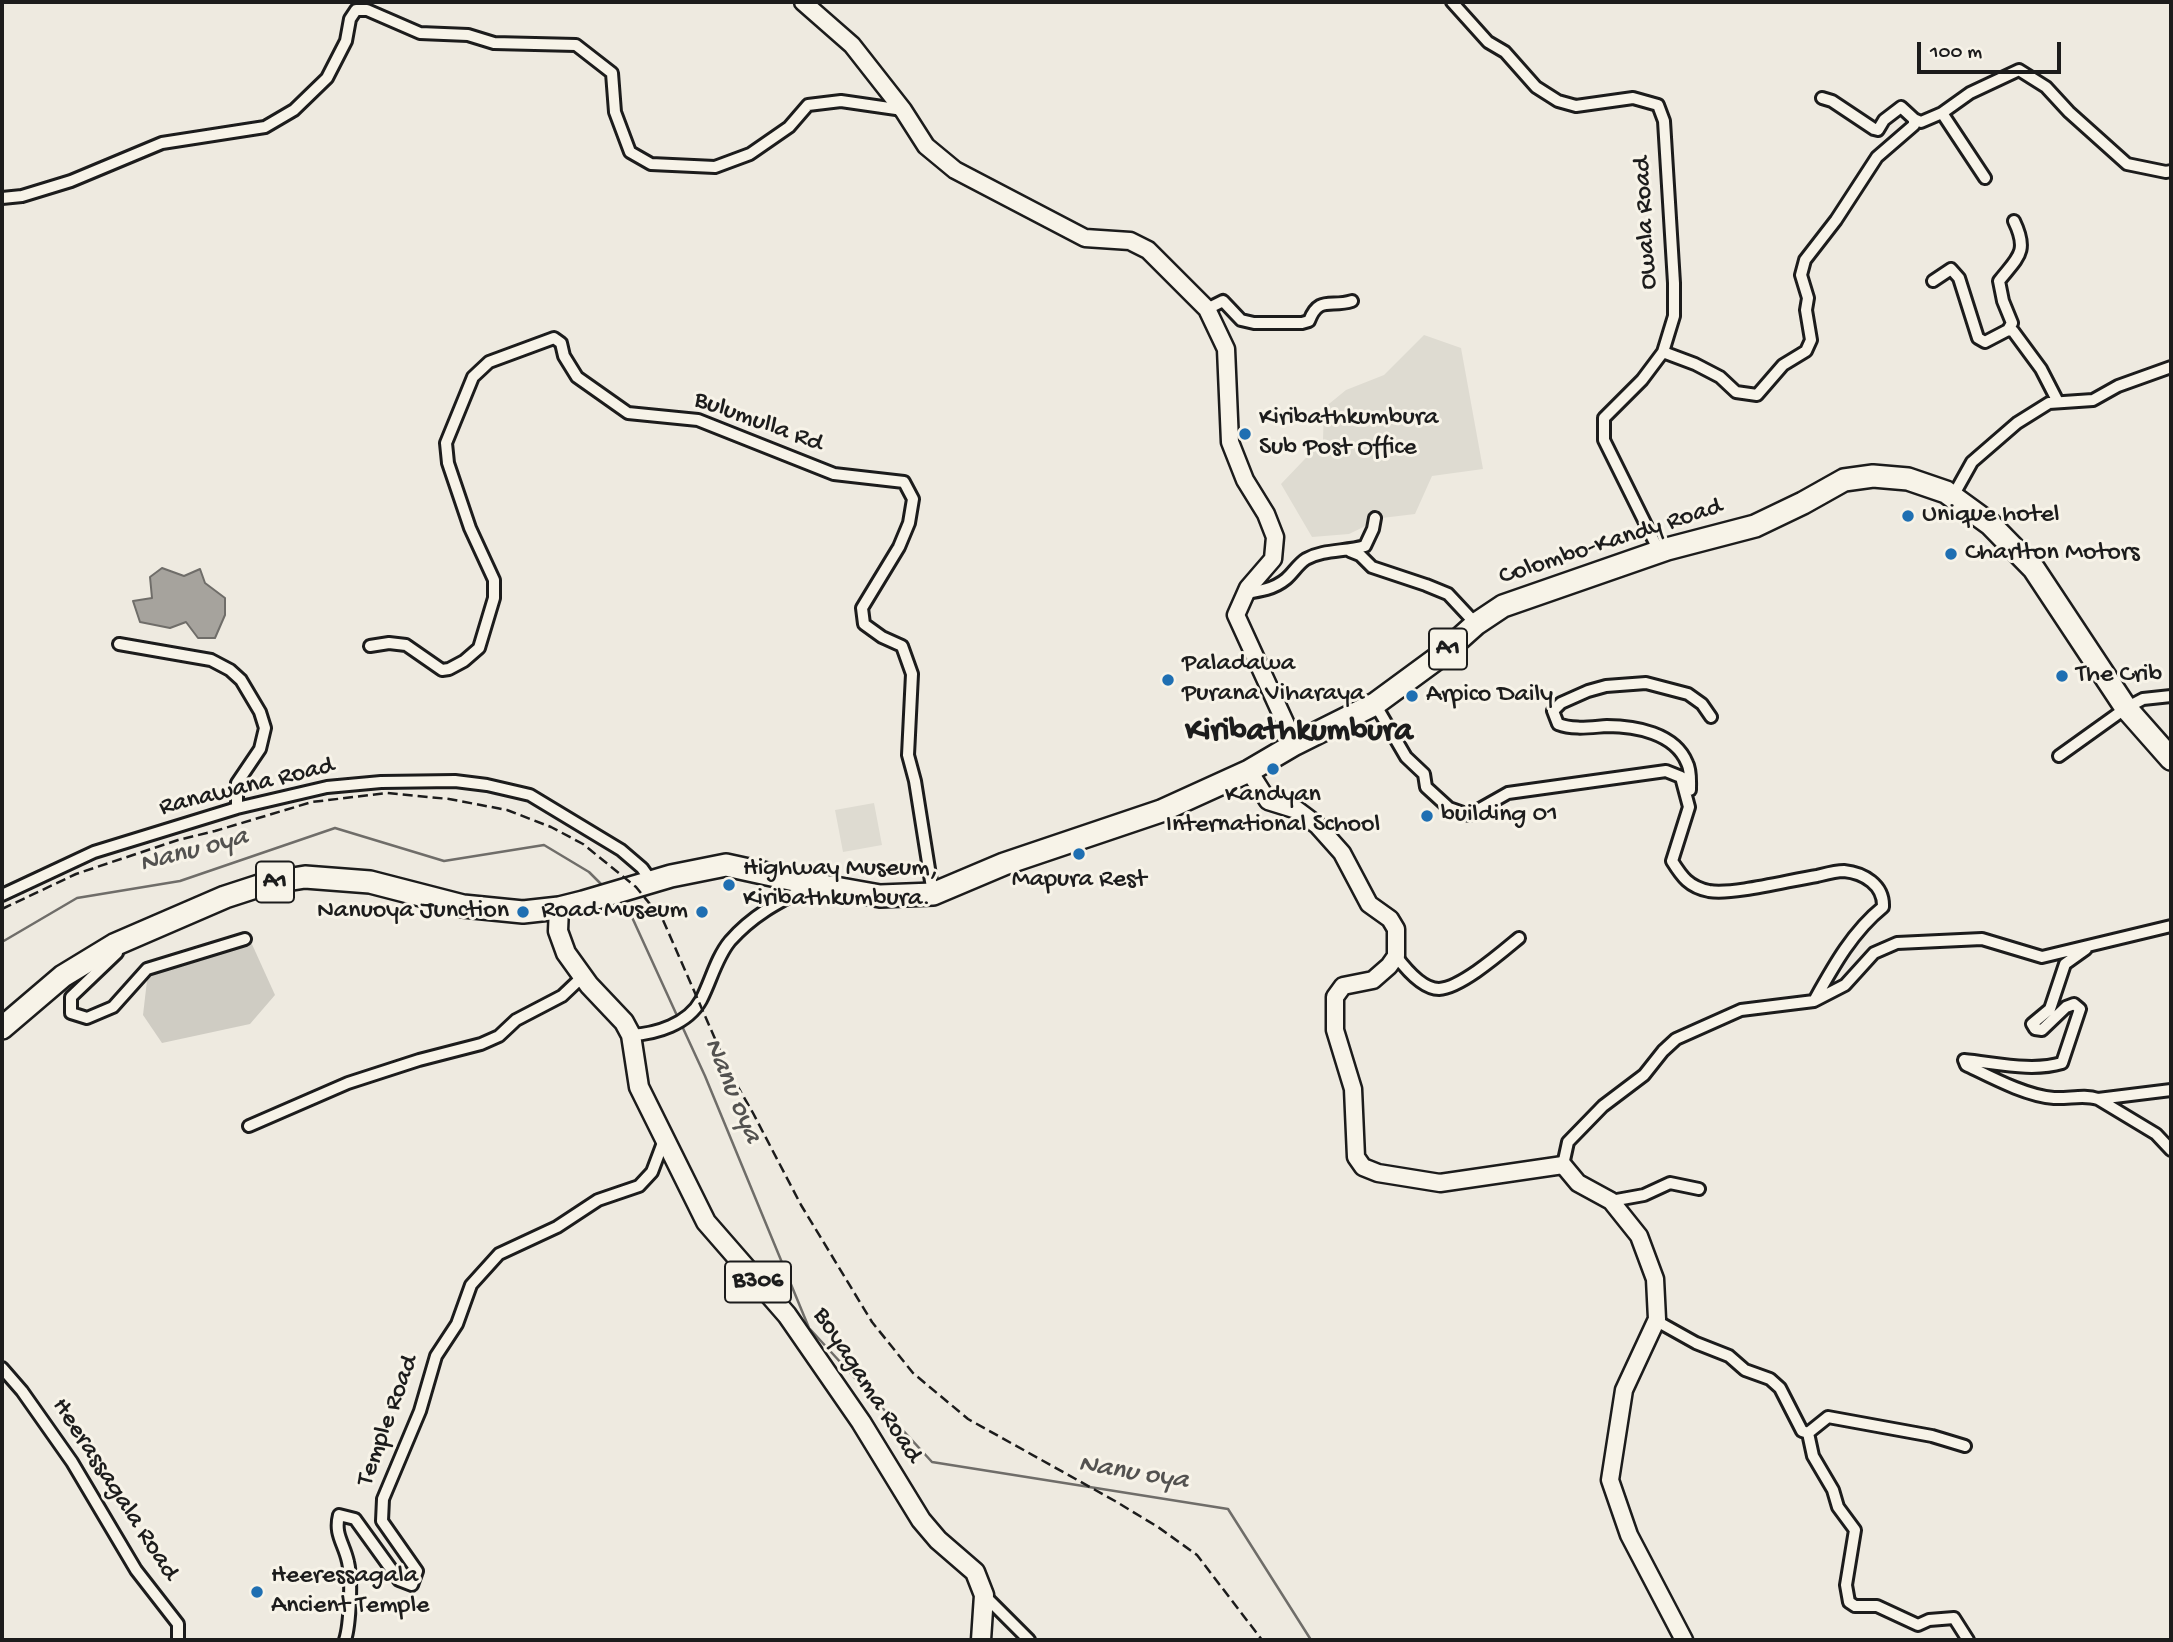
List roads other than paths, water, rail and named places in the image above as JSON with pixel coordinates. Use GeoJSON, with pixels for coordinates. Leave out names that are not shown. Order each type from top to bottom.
{"type":"FeatureCollection","features":[{"type":"Feature","properties":{"kind":"highway","name":"Colombo-Kandy Road"},"geometry":{"type":"LineString","coordinates":[[2,1028],[64,976],[114,945],[225,897],[268,883],[305,877],[370,881],[463,906],[523,912],[559,908],[687,872],[726,865],[880,896],[933,894],[1004,864],[1161,811],[1249,771],[1295,744],[1375,704],[1503,607],[1659,551],[1755,526],[1844,480],[1873,476],[1908,479],[1947,492],[1990,524],[2034,569],[2126,708],[2171,759]]}},
{"type":"Feature","properties":{"kind":"main road"},"geometry":{"type":"LineString","coordinates":[[803,2],[852,45],[903,110],[926,146],[955,170],[1085,238],[1130,241],[1148,250],[1207,309],[1226,349],[1230,442],[1245,480],[1266,514],[1275,537],[1273,559],[1250,586],[1236,615],[1295,744]]}},
{"type":"Feature","properties":{"kind":"main road"},"geometry":{"type":"LineString","coordinates":[[1249,771],[1268,801],[1297,810],[1317,825],[1342,853],[1369,904],[1390,919],[1396,929],[1396,956],[1389,966],[1373,980],[1343,986],[1335,997],[1335,1030],[1353,1089],[1356,1157],[1363,1167],[1378,1174],[1440,1183],[1563,1166],[1578,1183],[1611,1201],[1639,1236],[1655,1279],[1657,1319],[1624,1390],[1610,1479],[1629,1535],[1684,1640]]}},
{"type":"Feature","properties":{"kind":"main road","name":"Boyagama Road"},"geometry":{"type":"LineString","coordinates":[[559,908],[560,938],[566,953],[582,977],[624,1022],[631,1035],[639,1087],[706,1222],[787,1314],[861,1422],[921,1520],[938,1540],[975,1572],[984,1595]]}},
{"type":"Feature","properties":{"kind":"main road"},"geometry":{"type":"LineString","coordinates":[[981,1640],[984,1595]]}},
{"type":"Feature","properties":{"kind":"street","name":"Owala Road"},"geometry":{"type":"LineString","coordinates":[[1452,2],[1488,42],[1505,52],[1536,87],[1558,101],[1576,106],[1633,98],[1658,104],[1664,121],[1674,316],[1663,352],[1642,380],[1604,418],[1604,440],[1659,551]]}},
{"type":"Feature","properties":{"kind":"street"},"geometry":{"type":"LineString","coordinates":[[2,198],[22,196],[71,181],[162,143],[265,127],[294,110],[327,78],[346,41],[350,19],[356,10],[367,10],[420,33],[468,35],[494,43],[576,46],[612,73],[615,112],[630,152],[651,164],[715,167],[750,154],[789,127],[808,105],[841,101],[903,110]]}},
{"type":"Feature","properties":{"kind":"street"},"geometry":{"type":"LineString","coordinates":[[1821,96],[1878,130],[1884,120],[1901,107],[1914,120],[1921,122],[1942,113],[1970,93],[2018,70],[2046,87],[2069,112],[2127,164],[2171,171]]}},
{"type":"Feature","properties":{"kind":"street"},"geometry":{"type":"LineString","coordinates":[[1942,113],[1985,178]]}},
{"type":"Feature","properties":{"kind":"street"},"geometry":{"type":"LineString","coordinates":[[1663,352],[1720,377],[1736,392],[1757,395],[1783,365],[1805,351],[1811,340],[1806,310],[1808,298],[1801,275],[1805,260],[1836,220],[1877,157],[1914,125],[1914,120]]}},
{"type":"Feature","properties":{"kind":"street"},"geometry":{"type":"LineString","coordinates":[[1933,281],[1951,269],[1959,278],[1978,338],[1984,342],[2008,330],[2012,323],[1999,281],[2019,256],[2022,247],[2022,236],[2014,221]]}},
{"type":"Feature","properties":{"kind":"street"},"geometry":{"type":"LineString","coordinates":[[1207,309],[1223,301],[1241,320],[1254,323],[1302,323],[1309,321],[1313,310],[1322,303],[1344,304],[1352,301]]}},
{"type":"Feature","properties":{"kind":"street"},"geometry":{"type":"LineString","coordinates":[[2008,330],[2013,331],[2041,369],[2058,402]]}},
{"type":"Feature","properties":{"kind":"street","name":"Bulumulla Rd"},"geometry":{"type":"LineString","coordinates":[[370,646],[389,643],[406,645],[442,670],[464,661],[479,648],[494,598],[494,580],[470,528],[448,463],[446,443],[473,377],[489,362],[554,338],[561,343],[564,356],[577,377],[628,413],[698,420],[834,474],[904,482],[913,499],[909,523],[899,547],[862,608],[864,624],[882,637],[902,646],[912,674],[908,755],[915,781],[933,894]]}},
{"type":"Feature","properties":{"kind":"street"},"geometry":{"type":"LineString","coordinates":[[1954,496],[1972,462],[2017,424],[2049,403],[2094,400],[2118,386],[2171,368]]}},
{"type":"Feature","properties":{"kind":"street"},"geometry":{"type":"LineString","coordinates":[[1355,553],[1365,546],[1375,518]]}},
{"type":"Feature","properties":{"kind":"street"},"geometry":{"type":"LineString","coordinates":[[1250,586],[1265,591],[1284,581],[1304,560],[1327,551],[1355,553],[1372,567],[1448,594],[1476,625]]}},
{"type":"Feature","properties":{"kind":"street"},"geometry":{"type":"LineString","coordinates":[[119,644],[211,660],[230,670],[240,680],[260,712],[265,728],[260,749],[237,783],[237,808]]}},
{"type":"Feature","properties":{"kind":"street"},"geometry":{"type":"LineString","coordinates":[[1711,717],[1702,705],[1688,694],[1646,683],[1606,686],[1588,691],[1561,703],[1553,711],[1558,724],[1567,727],[1623,726],[1647,731],[1672,743],[1688,763],[1689,807],[1672,861],[1685,882],[1709,891],[1733,890],[1842,871],[1865,876],[1877,886],[1884,899],[1883,907],[1867,920],[1814,1001]]}},
{"type":"Feature","properties":{"kind":"street"},"geometry":{"type":"LineString","coordinates":[[2059,756],[2126,708],[2143,699],[2171,696]]}},
{"type":"Feature","properties":{"kind":"street"},"geometry":{"type":"LineString","coordinates":[[1375,704],[1406,757],[1424,774],[1426,787],[1449,808],[1469,815],[1508,793],[1666,771],[1681,777],[1689,807]]}},
{"type":"Feature","properties":{"kind":"street","name":"Ranawana Road"},"geometry":{"type":"LineString","coordinates":[[2,895],[93,852],[237,808],[341,786],[382,782],[455,781],[530,795],[621,850],[642,868],[652,882]]}},
{"type":"Feature","properties":{"kind":"street"},"geometry":{"type":"LineString","coordinates":[[631,1035],[650,1035],[685,1018],[700,1002],[729,943],[763,910],[813,884]]}},
{"type":"Feature","properties":{"kind":"street"},"geometry":{"type":"LineString","coordinates":[[173,918],[113,956],[71,998],[71,1013],[88,1018],[113,1007],[147,969],[245,939]]}},
{"type":"Feature","properties":{"kind":"street"},"geometry":{"type":"LineString","coordinates":[[1563,1166],[1568,1142],[1603,1106],[1644,1075],[1676,1039],[1741,1010],[1814,1001],[1844,985],[1874,953],[1897,943],[1982,939],[2042,957],[2171,926]]}},
{"type":"Feature","properties":{"kind":"street"},"geometry":{"type":"LineString","coordinates":[[1396,956],[1406,969],[1426,985],[1440,989],[1486,965],[1519,938]]}},
{"type":"Feature","properties":{"kind":"street"},"geometry":{"type":"LineString","coordinates":[[2093,944],[2065,964],[2050,1009],[2032,1024],[2035,1029],[2042,1030],[2066,1007],[2074,1004],[2080,1009],[2062,1063],[2032,1067],[1964,1060],[1966,1065],[1996,1080],[2031,1092],[2053,1098],[2090,1096],[2156,1134],[2171,1150]]}},
{"type":"Feature","properties":{"kind":"street"},"geometry":{"type":"LineString","coordinates":[[249,1126],[348,1083],[481,1044],[499,1036],[516,1020],[562,996],[582,977]]}},
{"type":"Feature","properties":{"kind":"street"},"geometry":{"type":"LineString","coordinates":[[2098,1100],[2171,1090]]}},
{"type":"Feature","properties":{"kind":"street","name":"Temple Road"},"geometry":{"type":"LineString","coordinates":[[345,1640],[349,1609],[349,1564],[336,1528],[339,1515],[355,1519],[398,1580],[412,1586],[417,1571],[382,1521],[383,1499],[420,1411],[436,1356],[457,1324],[471,1285],[499,1254],[557,1227],[598,1200],[639,1186],[652,1172],[664,1140]]}},
{"type":"Feature","properties":{"kind":"street"},"geometry":{"type":"LineString","coordinates":[[1611,1201],[1644,1195],[1670,1183],[1699,1189]]}},
{"type":"Feature","properties":{"kind":"street"},"geometry":{"type":"LineString","coordinates":[[1657,1319],[1661,1324],[1696,1343],[1729,1356],[1745,1370],[1770,1379],[1780,1388],[1802,1431],[1808,1433]]}},
{"type":"Feature","properties":{"kind":"street","name":"Heerassagala Road"},"geometry":{"type":"LineString","coordinates":[[2,1368],[22,1391],[72,1462],[135,1570],[178,1624],[178,1640]]}},
{"type":"Feature","properties":{"kind":"street"},"geometry":{"type":"LineString","coordinates":[[1808,1433],[1828,1418],[1932,1436],[1965,1447]]}},
{"type":"Feature","properties":{"kind":"street"},"geometry":{"type":"LineString","coordinates":[[1808,1433],[1813,1456],[1833,1490],[1838,1507],[1855,1530],[1846,1585],[1849,1602],[1855,1606],[1877,1606],[1918,1625],[1928,1619],[1954,1618],[1968,1640]]}},
{"type":"Feature","properties":{"kind":"street"},"geometry":{"type":"LineString","coordinates":[[984,1595],[1029,1640]]}},
{"type":"Feature","properties":{"kind":"waterway","name":"Nanu oya"},"geometry":{"type":"LineString","coordinates":[[2,942],[77,898],[180,881],[335,828],[444,861],[544,845],[589,872],[604,887]]}},
{"type":"Feature","properties":{"kind":"waterway","name":"Nanu oya"},"geometry":{"type":"LineString","coordinates":[[618,902],[631,915],[679,1020]]}},
{"type":"Feature","properties":{"kind":"waterway","name":"Nanu oya"},"geometry":{"type":"LineString","coordinates":[[682,1026],[809,1328],[932,1462],[1228,1509],[1311,1640]]}},
{"type":"Feature","properties":{"kind":"railway"},"geometry":{"type":"LineString","coordinates":[[2,909],[76,874],[178,840],[312,802],[387,793],[449,799],[507,810],[551,827],[583,844],[636,887],[663,920],[730,1073],[801,1205],[872,1322],[913,1373],[968,1419],[1115,1501],[1197,1555],[1262,1640]]}},
{"type":"Feature","properties":{"kind":"place","name":"Kiribathkumbura Sub Post Office"},"geometry":{"type":"Point","coordinates":[1245,434]}},
{"type":"Feature","properties":{"kind":"place","name":"Unique hotel"},"geometry":{"type":"Point","coordinates":[1908,516]}},
{"type":"Feature","properties":{"kind":"place","name":"Charlton Motors"},"geometry":{"type":"Point","coordinates":[1951,554]}},
{"type":"Feature","properties":{"kind":"place","name":"The Crib"},"geometry":{"type":"Point","coordinates":[2062,676]}},
{"type":"Feature","properties":{"kind":"place","name":"Paladawa Purana Viharaya"},"geometry":{"type":"Point","coordinates":[1168,680]}},
{"type":"Feature","properties":{"kind":"place","name":"Arpico Daily"},"geometry":{"type":"Point","coordinates":[1412,696]}},
{"type":"Feature","properties":{"kind":"place","name":"Kandyan International School"},"geometry":{"type":"Point","coordinates":[1273,769]}},
{"type":"Feature","properties":{"kind":"place","name":"building 01"},"geometry":{"type":"Point","coordinates":[1427,816]}},
{"type":"Feature","properties":{"kind":"place","name":"Mapura Rest"},"geometry":{"type":"Point","coordinates":[1079,854]}},
{"type":"Feature","properties":{"kind":"place","name":"Highway Museum, Kiribathkumbura."},"geometry":{"type":"Point","coordinates":[729,885]}},
{"type":"Feature","properties":{"kind":"place","name":"Nanuoya Junction"},"geometry":{"type":"Point","coordinates":[523,912]}},
{"type":"Feature","properties":{"kind":"place","name":"Road Museum"},"geometry":{"type":"Point","coordinates":[702,912]}},
{"type":"Feature","properties":{"kind":"place","name":"Heeressagala Ancient Temple"},"geometry":{"type":"Point","coordinates":[257,1592]}},
{"type":"Feature","properties":{"kind":"district","name":"Kiribathkumbura"},"geometry":{"type":"Point","coordinates":[1299,733]}}]}
